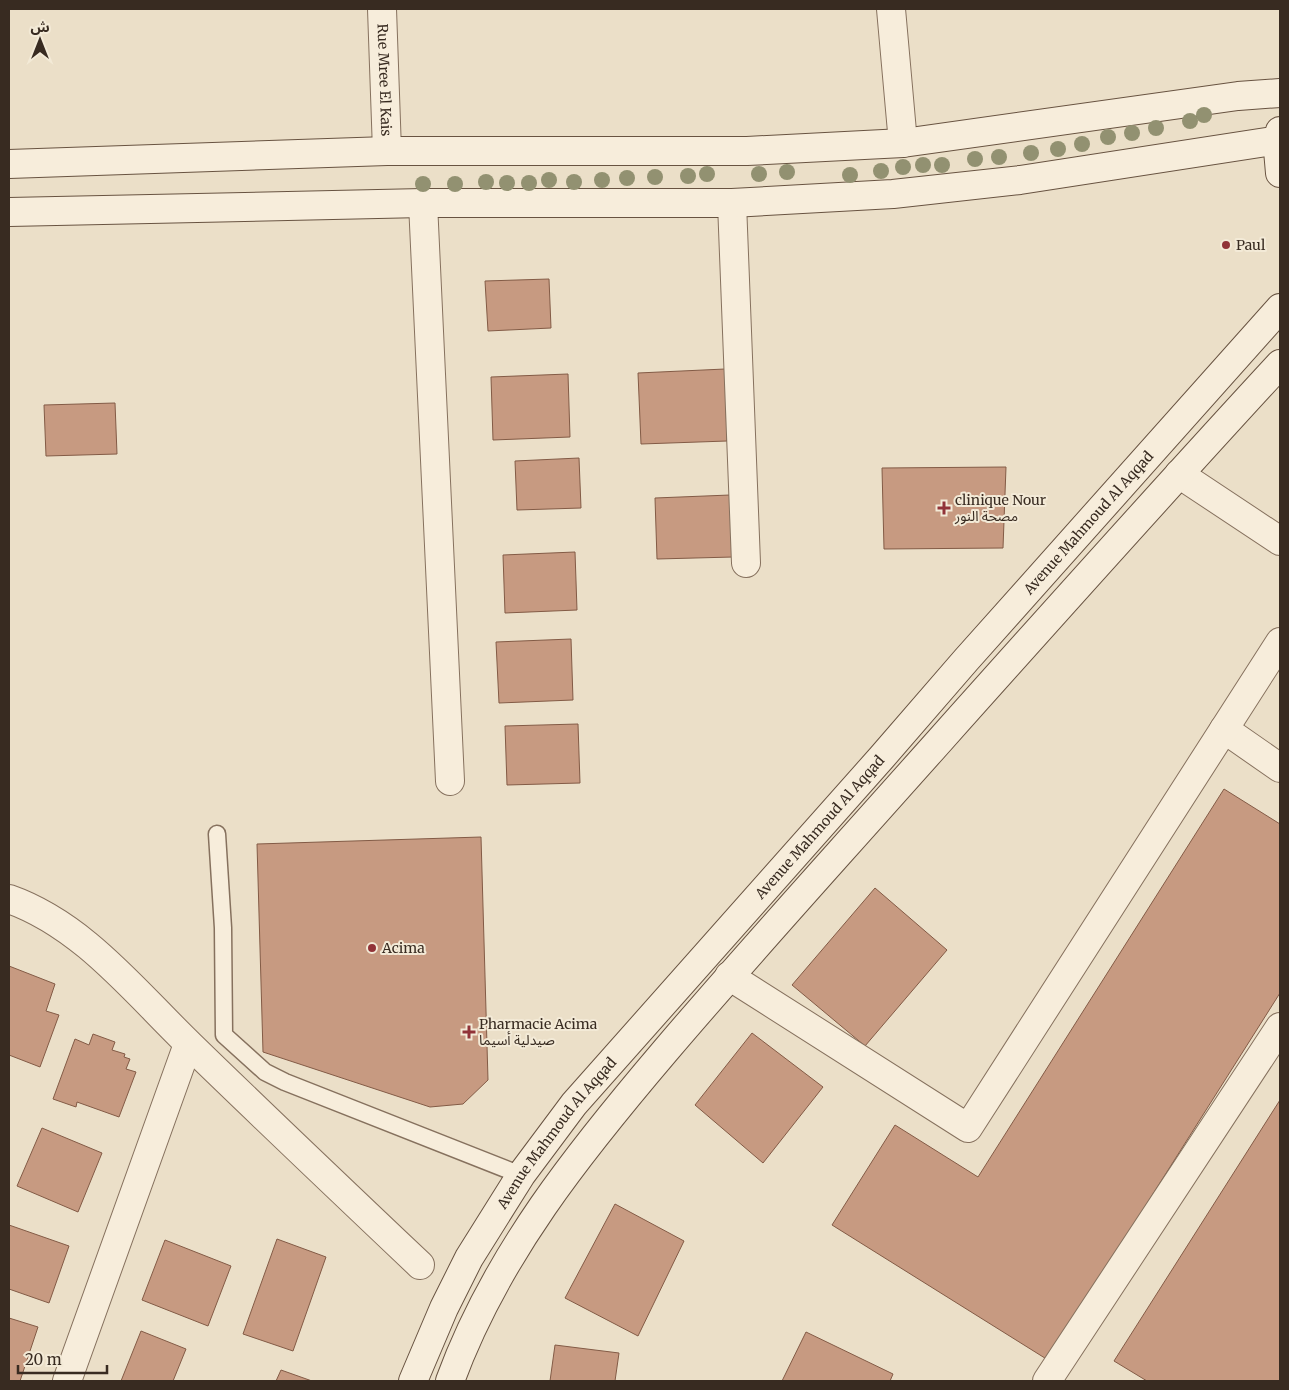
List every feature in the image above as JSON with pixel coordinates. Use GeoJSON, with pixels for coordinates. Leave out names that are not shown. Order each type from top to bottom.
{"type":"FeatureCollection","features":[{"type":"Feature","properties":{"kind":"main road","name":"Rue Mree El Kais"},"geometry":{"type":"LineString","coordinates":[[382,9],[386,151]]}},
{"type":"Feature","properties":{"kind":"main road"},"geometry":{"type":"LineString","coordinates":[[891,9],[903,143]]}},
{"type":"Feature","properties":{"kind":"main road"},"geometry":{"type":"LineString","coordinates":[[9,164],[386,151],[747,151],[903,143],[1238,96],[1280,93]]}},
{"type":"Feature","properties":{"kind":"main road"},"geometry":{"type":"LineString","coordinates":[[9,212],[423,203],[732,203],[893,194],[1000,182],[1280,136],[1278,158],[1280,173]]}},
{"type":"Feature","properties":{"kind":"main road"},"geometry":{"type":"LineString","coordinates":[[423,203],[450,782]]}},
{"type":"Feature","properties":{"kind":"main road"},"geometry":{"type":"LineString","coordinates":[[732,203],[746,563]]}},
{"type":"Feature","properties":{"kind":"main road","name":"Avenue Mahmoud Al Aqqad"},"geometry":{"type":"LineString","coordinates":[[413,1381],[444,1308],[463,1270],[521,1175],[574,1104],[1280,308]]}},
{"type":"Feature","properties":{"kind":"main road"},"geometry":{"type":"LineString","coordinates":[[450,1381],[472,1330],[498,1278],[548,1197],[602,1125],[729,976],[1280,364]]}},
{"type":"Feature","properties":{"kind":"main road"},"geometry":{"type":"LineString","coordinates":[[1179,474],[1280,541]]}},
{"type":"Feature","properties":{"kind":"main road"},"geometry":{"type":"LineString","coordinates":[[729,976],[968,1128],[1280,642]]}},
{"type":"Feature","properties":{"kind":"main road"},"geometry":{"type":"LineString","coordinates":[[1224,729],[1280,768]]}},
{"type":"Feature","properties":{"kind":"main road"},"geometry":{"type":"LineString","coordinates":[[9,899],[26,905],[51,919],[99,956],[188,1044],[420,1265]]}},
{"type":"Feature","properties":{"kind":"main road"},"geometry":{"type":"LineString","coordinates":[[1047,1381],[1277,1038]]}},
{"type":"Feature","properties":{"kind":"main road"},"geometry":{"type":"LineString","coordinates":[[67,1381],[188,1044]]}},
{"type":"Feature","properties":{"kind":"lane"},"geometry":{"type":"LineString","coordinates":[[217,834],[224,928],[224,1035],[265,1072],[285,1082],[521,1175]]}},
{"type":"Feature","properties":{"kind":"building"},"geometry":{"type":"Polygon","coordinates":[[[549,279],[551,328],[488,331],[485,281],[549,279]]]}},
{"type":"Feature","properties":{"kind":"building"},"geometry":{"type":"Polygon","coordinates":[[[725,369],[727,441],[641,444],[638,373],[725,369]]]}},
{"type":"Feature","properties":{"kind":"building"},"geometry":{"type":"Polygon","coordinates":[[[568,374],[570,437],[493,440],[491,377],[568,374]]]}},
{"type":"Feature","properties":{"kind":"building"},"geometry":{"type":"Polygon","coordinates":[[[115,403],[117,454],[46,456],[44,405],[115,403]]]}},
{"type":"Feature","properties":{"kind":"building"},"geometry":{"type":"Polygon","coordinates":[[[579,458],[581,508],[517,510],[515,461],[579,458]]]}},
{"type":"Feature","properties":{"kind":"building","name":"clinique Nour مصحة النور"},"geometry":{"type":"Polygon","coordinates":[[[1006,467],[1003,548],[884,549],[882,468],[1006,467]]]}},
{"type":"Feature","properties":{"kind":"building"},"geometry":{"type":"Polygon","coordinates":[[[730,495],[733,557],[657,559],[655,498],[730,495]]]}},
{"type":"Feature","properties":{"kind":"building"},"geometry":{"type":"Polygon","coordinates":[[[575,552],[577,610],[505,613],[503,555],[575,552]]]}},
{"type":"Feature","properties":{"kind":"building"},"geometry":{"type":"Polygon","coordinates":[[[571,639],[573,700],[499,703],[496,642],[571,639]]]}},
{"type":"Feature","properties":{"kind":"building"},"geometry":{"type":"Polygon","coordinates":[[[578,724],[580,783],[507,785],[505,726],[578,724]]]}},
{"type":"Feature","properties":{"kind":"building"},"geometry":{"type":"Polygon","coordinates":[[[1224,789],[1280,824],[1280,993],[1048,1360],[832,1225],[895,1125],[978,1177],[1224,789]]]}},
{"type":"Feature","properties":{"kind":"building","name":"Acima"},"geometry":{"type":"Polygon","coordinates":[[[481,837],[488,1080],[463,1104],[430,1107],[263,1052],[257,844],[481,837]]]}},
{"type":"Feature","properties":{"kind":"building"},"geometry":{"type":"Polygon","coordinates":[[[875,888],[947,950],[865,1046],[792,985],[875,888]]]}},
{"type":"Feature","properties":{"kind":"building"},"geometry":{"type":"Polygon","coordinates":[[[9,966],[55,984],[46,1011],[59,1015],[40,1067],[9,1055],[9,966]]]}},
{"type":"Feature","properties":{"kind":"building"},"geometry":{"type":"Polygon","coordinates":[[[752,1033],[823,1087],[763,1163],[695,1105],[752,1033]]]}},
{"type":"Feature","properties":{"kind":"building"},"geometry":{"type":"Polygon","coordinates":[[[93,1034],[115,1042],[112,1050],[125,1054],[124,1057],[130,1059],[126,1069],[136,1072],[119,1117],[77,1102],[76,1107],[53,1099],[75,1039],[89,1045],[93,1034]]]}},
{"type":"Feature","properties":{"kind":"building"},"geometry":{"type":"Polygon","coordinates":[[[1280,1100],[1280,1381],[1147,1381],[1114,1361],[1280,1100]]]}},
{"type":"Feature","properties":{"kind":"building"},"geometry":{"type":"Polygon","coordinates":[[[42,1128],[102,1153],[78,1212],[17,1186],[42,1128]]]}},
{"type":"Feature","properties":{"kind":"building"},"geometry":{"type":"Polygon","coordinates":[[[615,1204],[684,1241],[638,1336],[565,1298],[615,1204]]]}},
{"type":"Feature","properties":{"kind":"building"},"geometry":{"type":"Polygon","coordinates":[[[9,1225],[69,1246],[49,1303],[9,1289],[9,1225]]]}},
{"type":"Feature","properties":{"kind":"building"},"geometry":{"type":"Polygon","coordinates":[[[277,1239],[326,1257],[293,1351],[243,1334],[277,1239]]]}},
{"type":"Feature","properties":{"kind":"building"},"geometry":{"type":"Polygon","coordinates":[[[165,1240],[231,1266],[208,1326],[142,1300],[165,1240]]]}},
{"type":"Feature","properties":{"kind":"building"},"geometry":{"type":"Polygon","coordinates":[[[9,1318],[38,1327],[20,1381],[9,1381],[9,1318]]]}},
{"type":"Feature","properties":{"kind":"building"},"geometry":{"type":"Polygon","coordinates":[[[141,1331],[186,1349],[173,1381],[121,1381],[141,1331]]]}},
{"type":"Feature","properties":{"kind":"building"},"geometry":{"type":"Polygon","coordinates":[[[806,1332],[893,1374],[890,1381],[782,1381],[806,1332]]]}},
{"type":"Feature","properties":{"kind":"building"},"geometry":{"type":"Polygon","coordinates":[[[555,1345],[619,1353],[615,1381],[550,1381],[555,1345]]]}},
{"type":"Feature","properties":{"kind":"building"},"geometry":{"type":"Polygon","coordinates":[[[281,1370],[312,1381],[276,1381],[281,1370]]]}},
{"type":"Feature","properties":{"kind":"place","name":"Paul"},"geometry":{"type":"Point","coordinates":[1226,245]}},
{"type":"Feature","properties":{"kind":"place","name":"clinique Nour مصحة النور"},"geometry":{"type":"Point","coordinates":[944,508]}},
{"type":"Feature","properties":{"kind":"place","name":"Acima"},"geometry":{"type":"Point","coordinates":[372,948]}},
{"type":"Feature","properties":{"kind":"place","name":"Pharmacie Acima صيدلية أسيما"},"geometry":{"type":"Point","coordinates":[469,1032]}}]}
